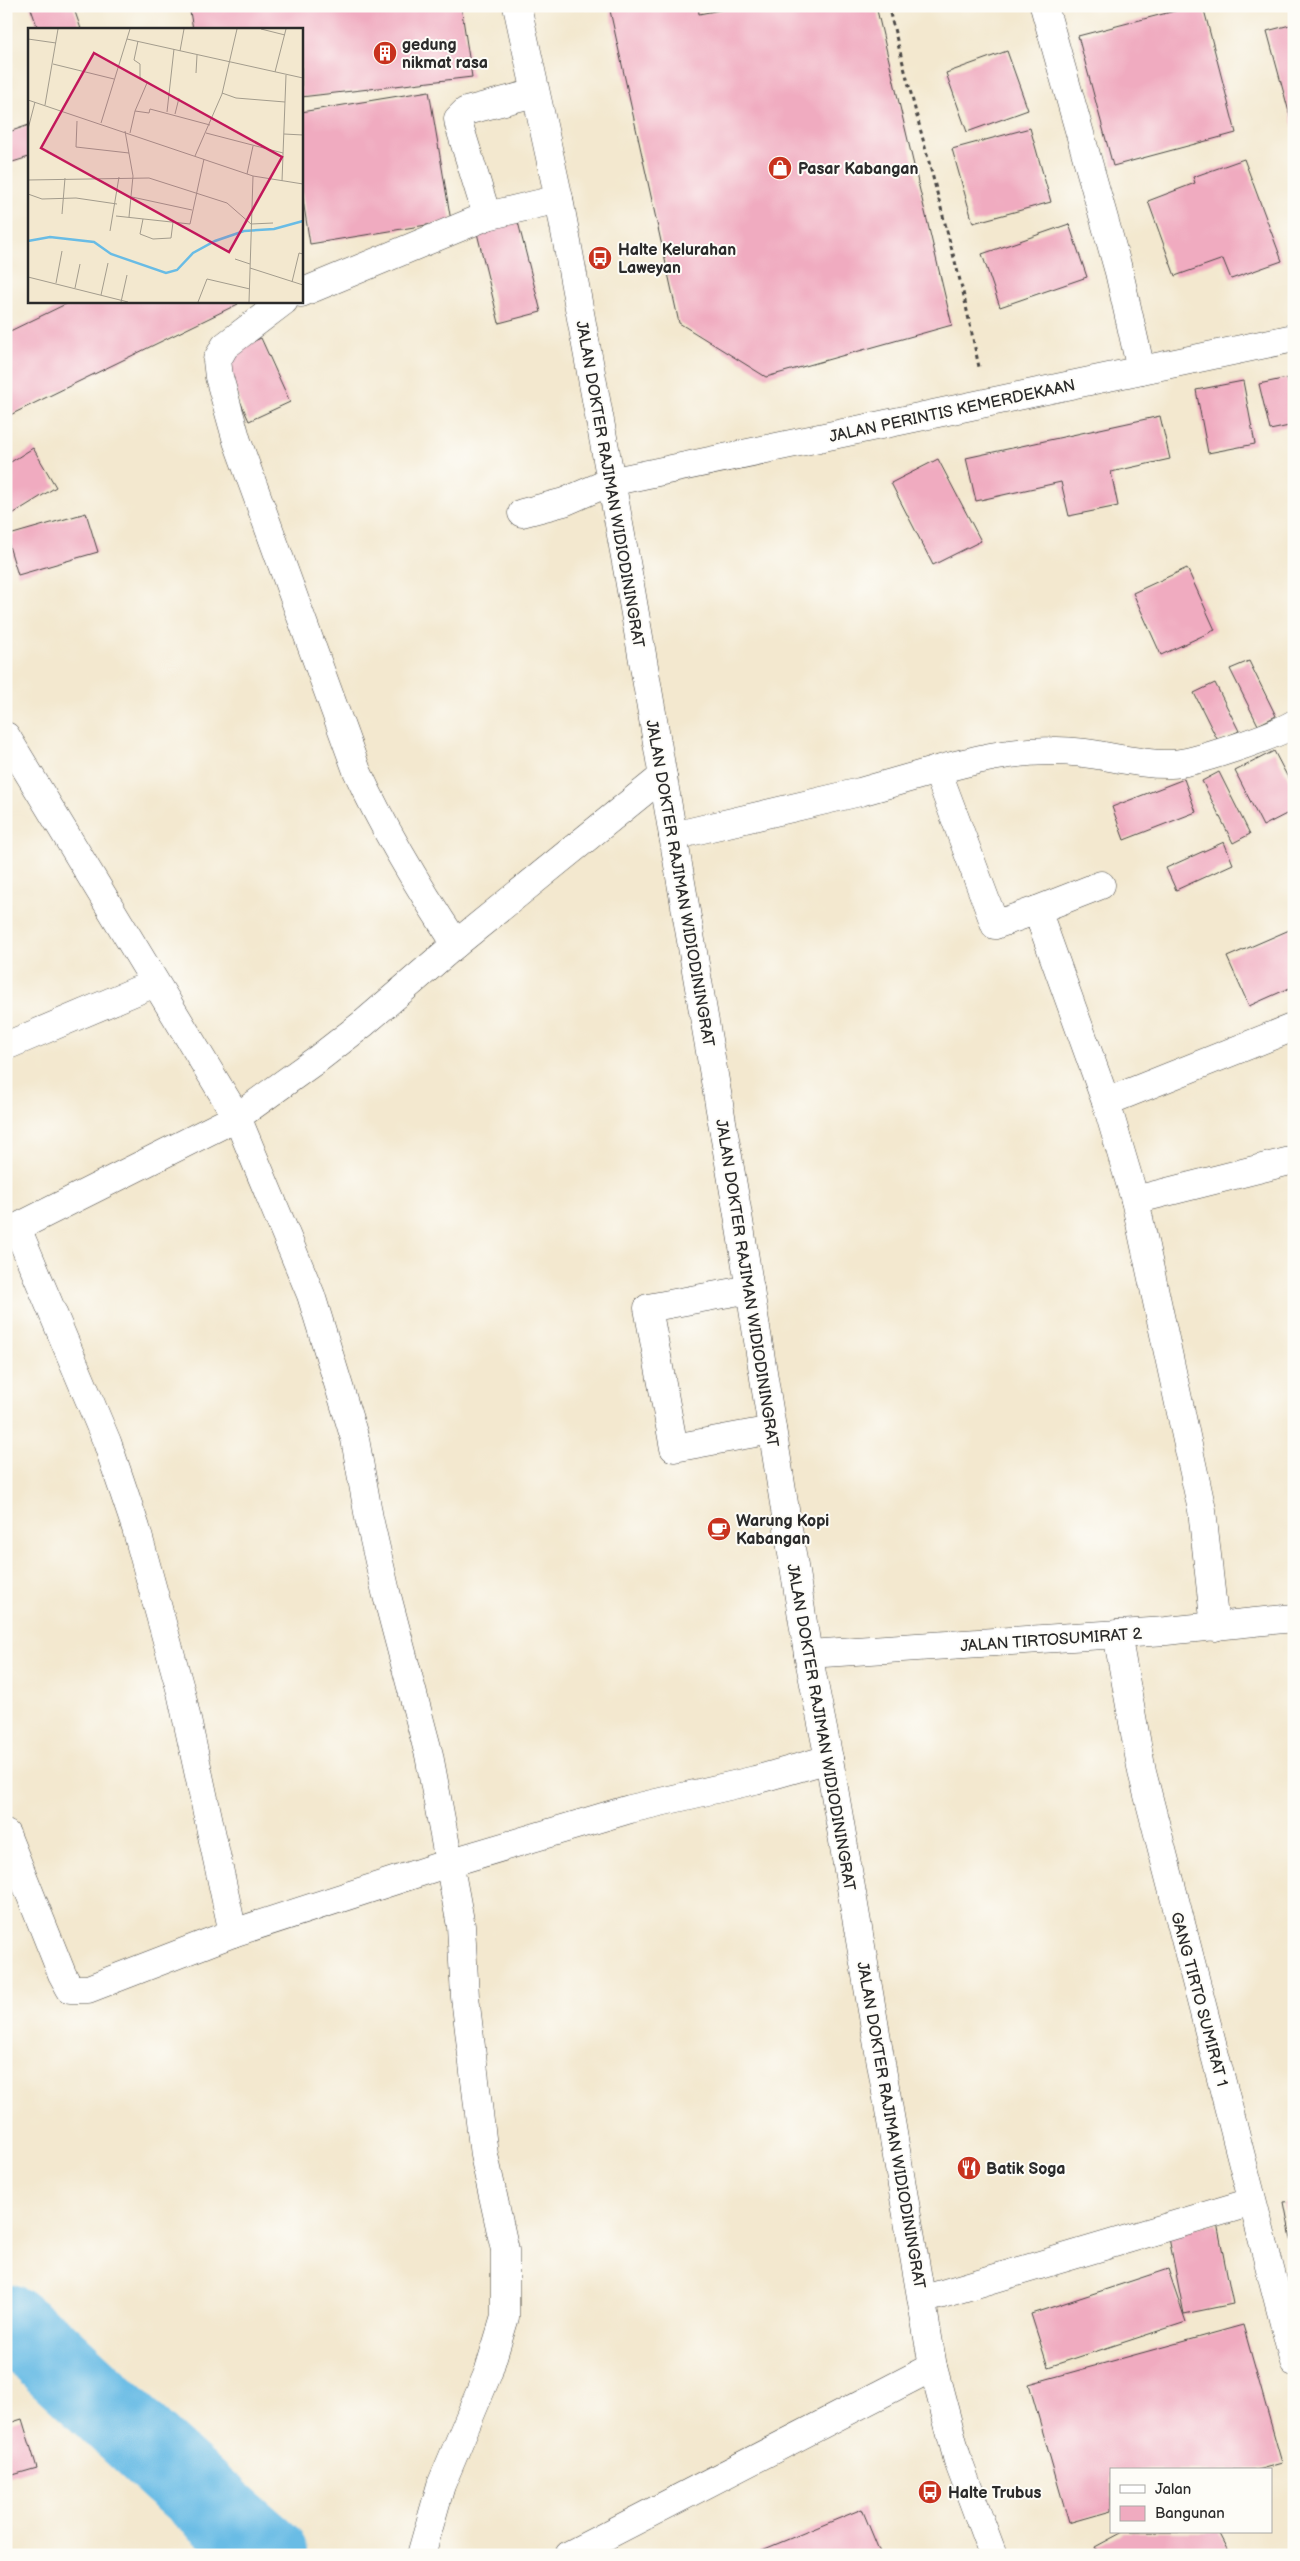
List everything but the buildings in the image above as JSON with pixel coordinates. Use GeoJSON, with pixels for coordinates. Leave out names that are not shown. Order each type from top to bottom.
{"type":"FeatureCollection","features":[{"type":"Feature","properties":{"kind":"street","name":"JALAN DOKTER RAJIMAN WIDIODININGRAT"},"geometry":{"type":"LineString","coordinates":[[517,6],[559,198],[663,776],[750,1289],[808,1654],[828,1759],[933,2367],[958,2461],[993,2555]]}},
{"type":"Feature","properties":{"kind":"street"},"geometry":{"type":"LineString","coordinates":[[1044,6],[1117,264],[1141,370]]}},
{"type":"Feature","properties":{"kind":"street"},"geometry":{"type":"LineString","coordinates":[[487,216],[458,119],[466,111],[535,93]]}},
{"type":"Feature","properties":{"kind":"street"},"geometry":{"type":"LineString","coordinates":[[302,293],[487,216],[559,198]]}},
{"type":"Feature","properties":{"kind":"street"},"geometry":{"type":"LineString","coordinates":[[283,302],[225,346],[217,360],[219,377],[238,441],[357,771],[380,821],[416,884],[456,944]]}},
{"type":"Feature","properties":{"kind":"street","name":"JALAN PERINTIS KEMERDEKAAN"},"geometry":{"type":"LineString","coordinates":[[522,513],[564,502],[610,482],[1294,338]]}},
{"type":"Feature","properties":{"kind":"street"},"geometry":{"type":"LineString","coordinates":[[673,836],[860,792],[1005,753],[1055,750],[1138,762],[1171,764],[1190,762],[1294,724]]}},
{"type":"Feature","properties":{"kind":"street"},"geometry":{"type":"LineString","coordinates":[[6,736],[237,1117],[311,1295],[337,1373],[355,1439],[369,1518],[394,1625],[429,1755],[460,1926],[465,1997],[484,2154],[505,2250],[505,2317],[488,2373],[441,2485],[421,2555]]}},
{"type":"Feature","properties":{"kind":"street"},"geometry":{"type":"LineString","coordinates":[[937,770],[994,925],[1101,886]]}},
{"type":"Feature","properties":{"kind":"street"},"geometry":{"type":"LineString","coordinates":[[233,1933],[181,1692],[136,1528],[107,1442],[12,1231],[237,1117],[319,1058],[663,776]]}},
{"type":"Feature","properties":{"kind":"street"},"geometry":{"type":"LineString","coordinates":[[1037,910],[1106,1102],[1135,1200],[1202,1510],[1216,1627]]}},
{"type":"Feature","properties":{"kind":"street"},"geometry":{"type":"LineString","coordinates":[[6,1046],[155,982]]}},
{"type":"Feature","properties":{"kind":"street"},"geometry":{"type":"LineString","coordinates":[[1106,1102],[1294,1027]]}},
{"type":"Feature","properties":{"kind":"street"},"geometry":{"type":"LineString","coordinates":[[1135,1200],[1294,1160]]}},
{"type":"Feature","properties":{"kind":"street"},"geometry":{"type":"LineString","coordinates":[[750,1289],[648,1308],[674,1448],[772,1430]]}},
{"type":"Feature","properties":{"kind":"street","name":"JALAN TIRTOSUMIRAT 2"},"geometry":{"type":"LineString","coordinates":[[808,1654],[1216,1627],[1294,1618]]}},
{"type":"Feature","properties":{"kind":"street","name":"GANG TIRTO SUMIRAT 1"},"geometry":{"type":"LineString","coordinates":[[1117,1634],[1142,1772],[1294,2362]]}},
{"type":"Feature","properties":{"kind":"street"},"geometry":{"type":"LineString","coordinates":[[6,1834],[70,1990],[88,1989],[233,1933],[450,1863],[630,1809],[755,1780],[828,1759]]}},
{"type":"Feature","properties":{"kind":"street"},"geometry":{"type":"LineString","coordinates":[[922,2300],[1252,2202]]}},
{"type":"Feature","properties":{"kind":"street"},"geometry":{"type":"LineString","coordinates":[[569,2555],[933,2367]]}},
{"type":"Feature","properties":{"kind":"path"},"geometry":{"type":"LineString","coordinates":[[888,6],[963,292],[986,403]]}},
{"type":"Feature","properties":{"kind":"waterway"},"geometry":{"type":"LineString","coordinates":[[6,2323],[42,2349],[173,2471],[269,2555]]}},
{"type":"Feature","properties":{"kind":"place","name":"gedung nikmat rasa"},"geometry":{"type":"Point","coordinates":[385,53]}},
{"type":"Feature","properties":{"kind":"place","name":"Pasar Kabangan"},"geometry":{"type":"Point","coordinates":[780,168]}},
{"type":"Feature","properties":{"kind":"place","name":"Halte Kelurahan Laweyan"},"geometry":{"type":"Point","coordinates":[600,258]}},
{"type":"Feature","properties":{"kind":"place","name":"Warung Kopi Kabangan"},"geometry":{"type":"Point","coordinates":[719,1529]}},
{"type":"Feature","properties":{"kind":"place","name":"Batik Soga"},"geometry":{"type":"Point","coordinates":[969,2168]}},
{"type":"Feature","properties":{"kind":"place","name":"Halte Trubus"},"geometry":{"type":"Point","coordinates":[930,2492]}}]}
